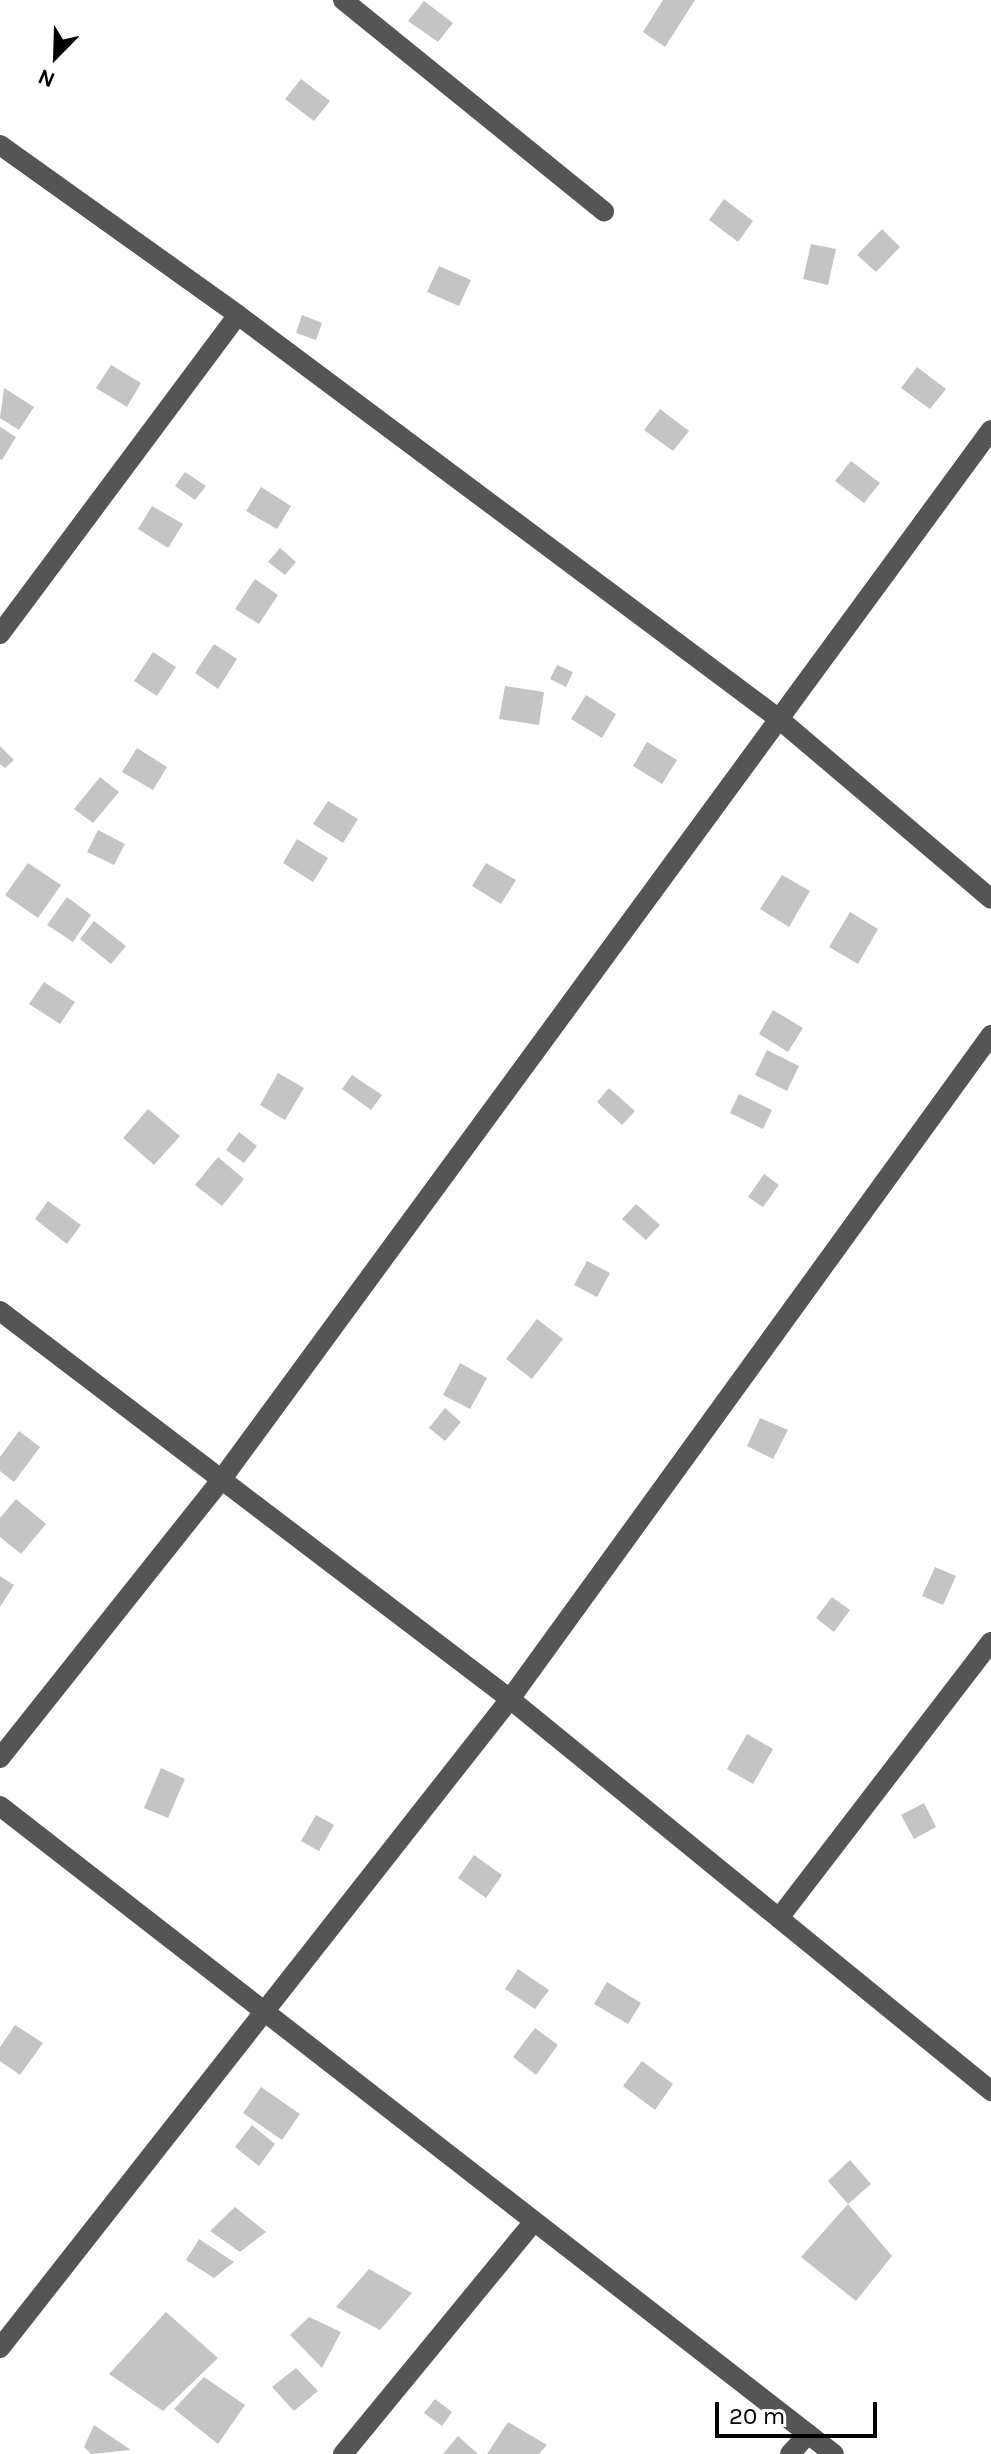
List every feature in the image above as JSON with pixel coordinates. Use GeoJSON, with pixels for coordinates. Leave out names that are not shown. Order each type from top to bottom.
{"type":"FeatureCollection","features":[{"type":"Feature","properties":{"kind":"street"},"geometry":{"type":"LineString","coordinates":[[343,0],[604,211]]}},
{"type":"Feature","properties":{"kind":"street"},"geometry":{"type":"LineString","coordinates":[[0,145],[238,315],[779,719],[991,899]]}},
{"type":"Feature","properties":{"kind":"street"},"geometry":{"type":"LineString","coordinates":[[0,634],[238,315]]}},
{"type":"Feature","properties":{"kind":"street"},"geometry":{"type":"LineString","coordinates":[[0,1758],[221,1480],[991,430]]}},
{"type":"Feature","properties":{"kind":"street"},"geometry":{"type":"LineString","coordinates":[[0,2348],[510,1699],[991,1035]]}},
{"type":"Feature","properties":{"kind":"street"},"geometry":{"type":"LineString","coordinates":[[0,1311],[510,1699],[991,2091]]}},
{"type":"Feature","properties":{"kind":"street"},"geometry":{"type":"LineString","coordinates":[[779,1918],[991,1642]]}},
{"type":"Feature","properties":{"kind":"street"},"geometry":{"type":"LineString","coordinates":[[0,1806],[532,2224],[834,2454]]}},
{"type":"Feature","properties":{"kind":"street"},"geometry":{"type":"LineString","coordinates":[[343,2454],[532,2224]]}},
{"type":"Feature","properties":{"kind":"street"},"geometry":{"type":"LineString","coordinates":[[790,2454],[808,2434]]}},
{"type":"Feature","properties":{"kind":"building"},"geometry":{"type":"Polygon","coordinates":[[[663,0],[695,0],[665,47],[643,32],[663,0]]]}},
{"type":"Feature","properties":{"kind":"building"},"geometry":{"type":"Polygon","coordinates":[[[424,1],[453,23],[438,42],[408,21],[424,1]]]}},
{"type":"Feature","properties":{"kind":"building"},"geometry":{"type":"Polygon","coordinates":[[[301,79],[330,101],[314,121],[285,99],[301,79]]]}},
{"type":"Feature","properties":{"kind":"building"},"geometry":{"type":"Polygon","coordinates":[[[724,199],[753,221],[738,242],[709,220],[724,199]]]}},
{"type":"Feature","properties":{"kind":"building"},"geometry":{"type":"Polygon","coordinates":[[[882,229],[900,247],[876,272],[857,255],[882,229]]]}},
{"type":"Feature","properties":{"kind":"building"},"geometry":{"type":"Polygon","coordinates":[[[811,244],[836,249],[828,285],[803,279],[811,244]]]}},
{"type":"Feature","properties":{"kind":"building"},"geometry":{"type":"Polygon","coordinates":[[[439,266],[471,280],[459,306],[427,292],[439,266]]]}},
{"type":"Feature","properties":{"kind":"building"},"geometry":{"type":"Polygon","coordinates":[[[302,315],[322,323],[316,340],[296,333],[302,315]]]}},
{"type":"Feature","properties":{"kind":"building"},"geometry":{"type":"Polygon","coordinates":[[[111,365],[141,383],[127,407],[96,388],[111,365]]]}},
{"type":"Feature","properties":{"kind":"building"},"geometry":{"type":"Polygon","coordinates":[[[917,367],[946,389],[930,409],[901,388],[917,367]]]}},
{"type":"Feature","properties":{"kind":"building"},"geometry":{"type":"Polygon","coordinates":[[[4,388],[34,407],[19,430],[0,418],[4,388]]]}},
{"type":"Feature","properties":{"kind":"building"},"geometry":{"type":"Polygon","coordinates":[[[660,409],[689,431],[673,451],[644,430],[660,409]]]}},
{"type":"Feature","properties":{"kind":"building"},"geometry":{"type":"Polygon","coordinates":[[[0,427],[16,437],[2,460],[0,459],[0,427]]]}},
{"type":"Feature","properties":{"kind":"building"},"geometry":{"type":"Polygon","coordinates":[[[851,461],[880,483],[864,503],[835,481],[851,461]]]}},
{"type":"Feature","properties":{"kind":"building"},"geometry":{"type":"Polygon","coordinates":[[[185,472],[206,486],[195,500],[175,486],[185,472]]]}},
{"type":"Feature","properties":{"kind":"building"},"geometry":{"type":"Polygon","coordinates":[[[261,487],[291,506],[277,529],[246,511],[261,487]]]}},
{"type":"Feature","properties":{"kind":"building"},"geometry":{"type":"Polygon","coordinates":[[[152,506],[183,524],[168,548],[138,529],[152,506]]]}},
{"type":"Feature","properties":{"kind":"building"},"geometry":{"type":"Polygon","coordinates":[[[280,548],[296,562],[285,575],[268,562],[280,548]]]}},
{"type":"Feature","properties":{"kind":"building"},"geometry":{"type":"Polygon","coordinates":[[[255,579],[278,595],[259,624],[235,609],[255,579]]]}},
{"type":"Feature","properties":{"kind":"building"},"geometry":{"type":"Polygon","coordinates":[[[214,644],[237,659],[218,689],[195,673],[214,644]]]}},
{"type":"Feature","properties":{"kind":"building"},"geometry":{"type":"Polygon","coordinates":[[[153,652],[176,667],[157,696],[134,681],[153,652]]]}},
{"type":"Feature","properties":{"kind":"building"},"geometry":{"type":"Polygon","coordinates":[[[557,665],[573,672],[566,687],[550,679],[557,665]]]}},
{"type":"Feature","properties":{"kind":"building"},"geometry":{"type":"Polygon","coordinates":[[[505,686],[544,692],[539,725],[499,719],[505,686]]]}},
{"type":"Feature","properties":{"kind":"building"},"geometry":{"type":"Polygon","coordinates":[[[586,695],[616,714],[602,738],[571,719],[586,695]]]}},
{"type":"Feature","properties":{"kind":"building"},"geometry":{"type":"Polygon","coordinates":[[[647,742],[677,760],[662,784],[633,766],[647,742]]]}},
{"type":"Feature","properties":{"kind":"building"},"geometry":{"type":"Polygon","coordinates":[[[0,746],[14,760],[5,768],[0,764],[0,746]]]}},
{"type":"Feature","properties":{"kind":"building"},"geometry":{"type":"Polygon","coordinates":[[[137,748],[167,767],[153,790],[122,772],[137,748]]]}},
{"type":"Feature","properties":{"kind":"building"},"geometry":{"type":"Polygon","coordinates":[[[100,777],[119,792],[93,823],[74,809],[100,777]]]}},
{"type":"Feature","properties":{"kind":"building"},"geometry":{"type":"Polygon","coordinates":[[[328,801],[358,819],[343,843],[313,824],[328,801]]]}},
{"type":"Feature","properties":{"kind":"building"},"geometry":{"type":"Polygon","coordinates":[[[98,830],[125,844],[114,865],[87,852],[98,830]]]}},
{"type":"Feature","properties":{"kind":"building"},"geometry":{"type":"Polygon","coordinates":[[[297,839],[328,858],[313,882],[283,863],[297,839]]]}},
{"type":"Feature","properties":{"kind":"building"},"geometry":{"type":"Polygon","coordinates":[[[28,863],[61,885],[38,918],[5,895],[28,863]]]}},
{"type":"Feature","properties":{"kind":"building"},"geometry":{"type":"Polygon","coordinates":[[[486,863],[516,880],[501,904],[472,886],[486,863]]]}},
{"type":"Feature","properties":{"kind":"building"},"geometry":{"type":"Polygon","coordinates":[[[782,875],[810,891],[789,927],[760,909],[782,875]]]}},
{"type":"Feature","properties":{"kind":"building"},"geometry":{"type":"Polygon","coordinates":[[[67,897],[91,915],[73,942],[47,925],[67,897]]]}},
{"type":"Feature","properties":{"kind":"building"},"geometry":{"type":"Polygon","coordinates":[[[850,912],[878,929],[858,964],[829,947],[850,912]]]}},
{"type":"Feature","properties":{"kind":"building"},"geometry":{"type":"Polygon","coordinates":[[[94,921],[126,946],[111,964],[80,939],[94,921]]]}},
{"type":"Feature","properties":{"kind":"building"},"geometry":{"type":"Polygon","coordinates":[[[44,982],[75,1002],[60,1024],[29,1004],[44,982]]]}},
{"type":"Feature","properties":{"kind":"building"},"geometry":{"type":"Polygon","coordinates":[[[773,1010],[803,1028],[788,1052],[759,1034],[773,1010]]]}},
{"type":"Feature","properties":{"kind":"building"},"geometry":{"type":"Polygon","coordinates":[[[767,1050],[799,1066],[787,1091],[755,1075],[767,1050]]]}},
{"type":"Feature","properties":{"kind":"building"},"geometry":{"type":"Polygon","coordinates":[[[278,1073],[304,1088],[285,1120],[260,1105],[278,1073]]]}},
{"type":"Feature","properties":{"kind":"building"},"geometry":{"type":"Polygon","coordinates":[[[352,1075],[382,1095],[371,1110],[342,1089],[352,1075]]]}},
{"type":"Feature","properties":{"kind":"building"},"geometry":{"type":"Polygon","coordinates":[[[609,1088],[635,1111],[622,1125],[597,1102],[609,1088]]]}},
{"type":"Feature","properties":{"kind":"building"},"geometry":{"type":"Polygon","coordinates":[[[739,1094],[772,1110],[763,1129],[730,1113],[739,1094]]]}},
{"type":"Feature","properties":{"kind":"building"},"geometry":{"type":"Polygon","coordinates":[[[148,1109],[180,1136],[154,1165],[123,1138],[148,1109]]]}},
{"type":"Feature","properties":{"kind":"building"},"geometry":{"type":"Polygon","coordinates":[[[239,1132],[257,1146],[244,1163],[226,1150],[239,1132]]]}},
{"type":"Feature","properties":{"kind":"building"},"geometry":{"type":"Polygon","coordinates":[[[218,1157],[244,1179],[222,1206],[195,1185],[218,1157]]]}},
{"type":"Feature","properties":{"kind":"building"},"geometry":{"type":"Polygon","coordinates":[[[764,1174],[779,1185],[763,1207],[748,1197],[764,1174]]]}},
{"type":"Feature","properties":{"kind":"building"},"geometry":{"type":"Polygon","coordinates":[[[48,1201],[81,1225],[67,1244],[35,1219],[48,1201]]]}},
{"type":"Feature","properties":{"kind":"building"},"geometry":{"type":"Polygon","coordinates":[[[636,1204],[660,1225],[646,1240],[622,1219],[636,1204]]]}},
{"type":"Feature","properties":{"kind":"building"},"geometry":{"type":"Polygon","coordinates":[[[587,1261],[610,1273],[597,1297],[574,1285],[587,1261]]]}},
{"type":"Feature","properties":{"kind":"building"},"geometry":{"type":"Polygon","coordinates":[[[537,1319],[563,1339],[532,1379],[506,1359],[537,1319]]]}},
{"type":"Feature","properties":{"kind":"building"},"geometry":{"type":"Polygon","coordinates":[[[460,1363],[487,1378],[470,1409],[443,1395],[460,1363]]]}},
{"type":"Feature","properties":{"kind":"building"},"geometry":{"type":"Polygon","coordinates":[[[445,1408],[461,1422],[445,1441],[429,1428],[445,1408]]]}},
{"type":"Feature","properties":{"kind":"building"},"geometry":{"type":"Polygon","coordinates":[[[760,1418],[788,1430],[773,1459],[747,1446],[760,1418]]]}},
{"type":"Feature","properties":{"kind":"building"},"geometry":{"type":"Polygon","coordinates":[[[19,1431],[40,1447],[14,1482],[0,1471],[0,1457],[19,1431]]]}},
{"type":"Feature","properties":{"kind":"building"},"geometry":{"type":"Polygon","coordinates":[[[16,1499],[46,1524],[21,1554],[0,1537],[0,1518],[16,1499]]]}},
{"type":"Feature","properties":{"kind":"building"},"geometry":{"type":"Polygon","coordinates":[[[935,1567],[956,1576],[943,1605],[922,1596],[935,1567]]]}},
{"type":"Feature","properties":{"kind":"building"},"geometry":{"type":"Polygon","coordinates":[[[0,1576],[14,1585],[0,1607],[0,1576]]]}},
{"type":"Feature","properties":{"kind":"building"},"geometry":{"type":"Polygon","coordinates":[[[832,1597],[850,1610],[834,1632],[816,1618],[832,1597]]]}},
{"type":"Feature","properties":{"kind":"building"},"geometry":{"type":"Polygon","coordinates":[[[747,1734],[773,1749],[753,1784],[727,1769],[747,1734]]]}},
{"type":"Feature","properties":{"kind":"building"},"geometry":{"type":"Polygon","coordinates":[[[161,1768],[185,1779],[168,1818],[144,1808],[161,1768]]]}},
{"type":"Feature","properties":{"kind":"building"},"geometry":{"type":"Polygon","coordinates":[[[924,1803],[936,1827],[914,1839],[901,1815],[924,1803]]]}},
{"type":"Feature","properties":{"kind":"building"},"geometry":{"type":"Polygon","coordinates":[[[316,1815],[334,1825],[319,1851],[301,1841],[316,1815]]]}},
{"type":"Feature","properties":{"kind":"building"},"geometry":{"type":"Polygon","coordinates":[[[474,1855],[502,1875],[486,1898],[458,1878],[474,1855]]]}},
{"type":"Feature","properties":{"kind":"building"},"geometry":{"type":"Polygon","coordinates":[[[518,1969],[549,1990],[535,2009],[505,1989],[518,1969]]]}},
{"type":"Feature","properties":{"kind":"building"},"geometry":{"type":"Polygon","coordinates":[[[607,1982],[641,2003],[628,2024],[594,2004],[607,1982]]]}},
{"type":"Feature","properties":{"kind":"building"},"geometry":{"type":"Polygon","coordinates":[[[15,2025],[43,2043],[20,2075],[0,2061],[0,2047],[15,2025]]]}},
{"type":"Feature","properties":{"kind":"building"},"geometry":{"type":"Polygon","coordinates":[[[535,2028],[558,2045],[536,2075],[513,2057],[535,2028]]]}},
{"type":"Feature","properties":{"kind":"building"},"geometry":{"type":"Polygon","coordinates":[[[642,2061],[673,2084],[655,2110],[623,2086],[642,2061]]]}},
{"type":"Feature","properties":{"kind":"building"},"geometry":{"type":"Polygon","coordinates":[[[261,2087],[300,2114],[282,2140],[243,2113],[261,2087]]]}},
{"type":"Feature","properties":{"kind":"building"},"geometry":{"type":"Polygon","coordinates":[[[252,2125],[275,2144],[259,2166],[235,2147],[252,2125]]]}},
{"type":"Feature","properties":{"kind":"building"},"geometry":{"type":"Polygon","coordinates":[[[850,2160],[871,2184],[848,2204],[828,2181],[850,2160]]]}},
{"type":"Feature","properties":{"kind":"building"},"geometry":{"type":"Polygon","coordinates":[[[848,2204],[892,2256],[856,2301],[801,2257],[848,2204]]]}},
{"type":"Feature","properties":{"kind":"building"},"geometry":{"type":"Polygon","coordinates":[[[235,2207],[266,2232],[240,2252],[210,2231],[235,2207]]]}},
{"type":"Feature","properties":{"kind":"building"},"geometry":{"type":"Polygon","coordinates":[[[199,2239],[234,2262],[214,2278],[186,2260],[199,2239]]]}},
{"type":"Feature","properties":{"kind":"building"},"geometry":{"type":"Polygon","coordinates":[[[369,2269],[412,2293],[380,2330],[336,2307],[369,2269]]]}},
{"type":"Feature","properties":{"kind":"building"},"geometry":{"type":"Polygon","coordinates":[[[166,2312],[218,2358],[163,2411],[109,2374],[166,2312]]]}},
{"type":"Feature","properties":{"kind":"building"},"geometry":{"type":"Polygon","coordinates":[[[309,2317],[341,2332],[322,2368],[290,2335],[309,2317]]]}},
{"type":"Feature","properties":{"kind":"building"},"geometry":{"type":"Polygon","coordinates":[[[296,2368],[318,2391],[294,2411],[272,2387],[296,2368]]]}},
{"type":"Feature","properties":{"kind":"building"},"geometry":{"type":"Polygon","coordinates":[[[204,2377],[245,2405],[218,2444],[174,2409],[204,2377]]]}},
{"type":"Feature","properties":{"kind":"building"},"geometry":{"type":"Polygon","coordinates":[[[435,2399],[452,2412],[442,2426],[424,2413],[435,2399]]]}},
{"type":"Feature","properties":{"kind":"building"},"geometry":{"type":"Polygon","coordinates":[[[508,2422],[547,2445],[539,2454],[487,2454],[508,2422]]]}},
{"type":"Feature","properties":{"kind":"building"},"geometry":{"type":"Polygon","coordinates":[[[94,2425],[131,2450],[91,2454],[84,2447],[94,2425]]]}},
{"type":"Feature","properties":{"kind":"building"},"geometry":{"type":"Polygon","coordinates":[[[458,2436],[478,2454],[443,2454],[458,2436]]]}}]}
